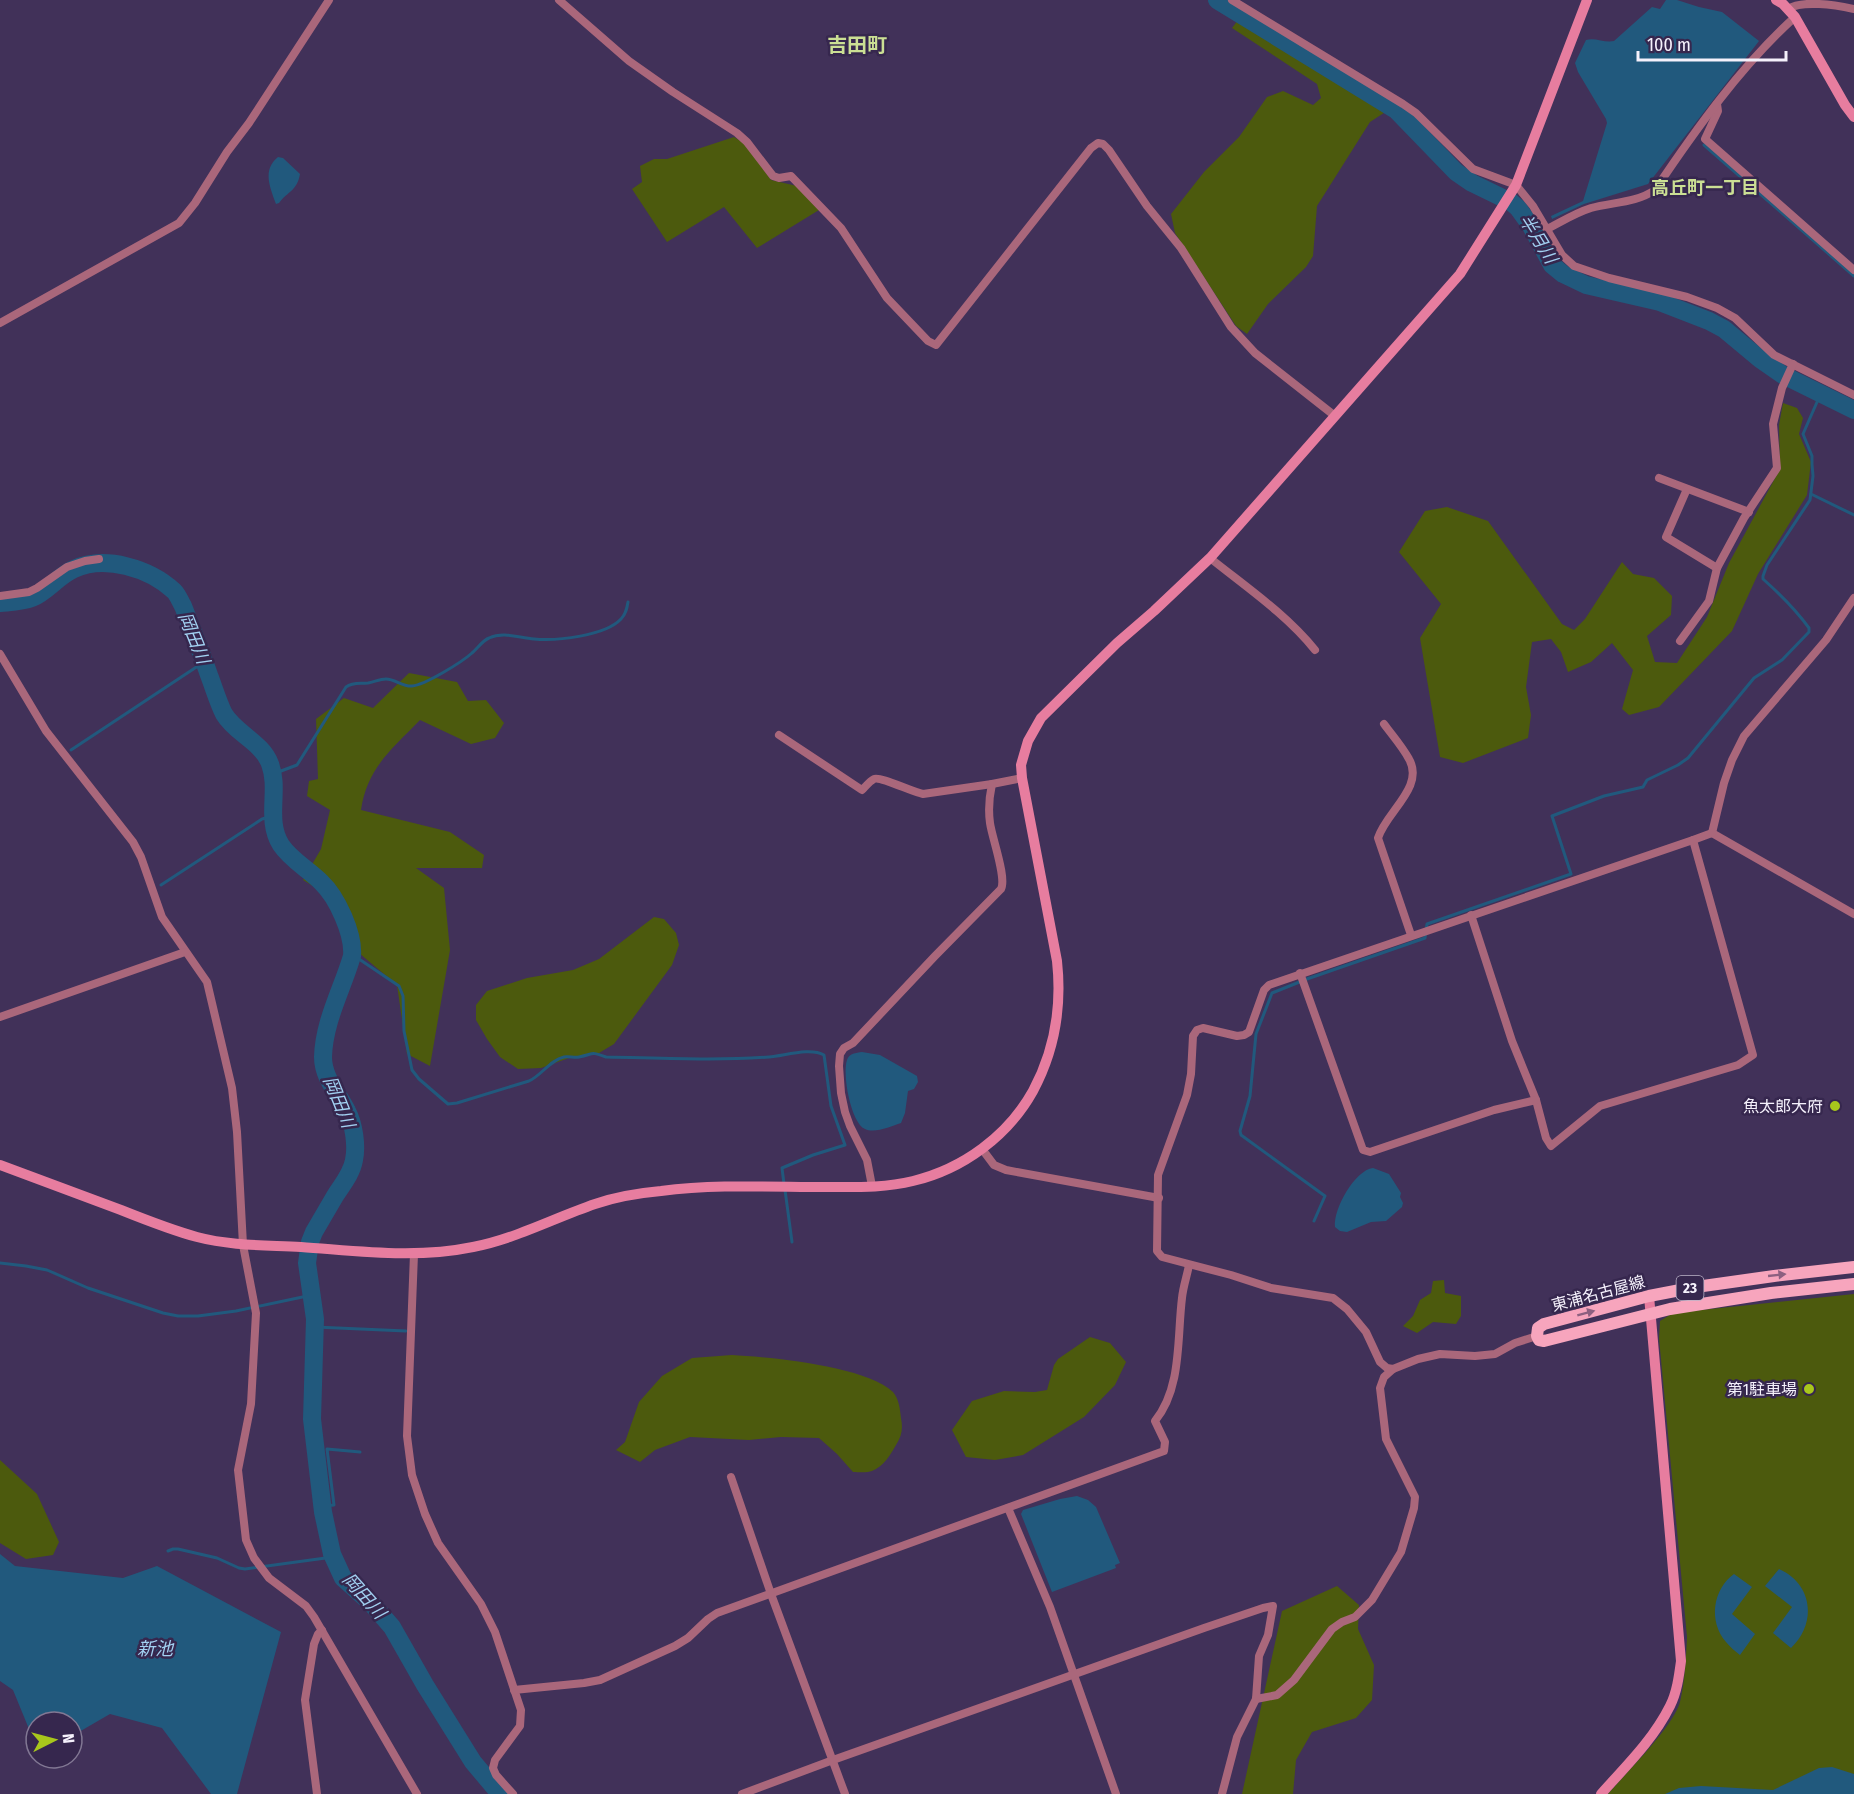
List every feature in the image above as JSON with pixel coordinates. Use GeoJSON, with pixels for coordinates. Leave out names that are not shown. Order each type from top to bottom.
{"type":"FeatureCollection","features":[{"type":"Feature","properties":{"kind":"main road","name":"東浦名古屋線"},"geometry":{"type":"LineString","coordinates":[[1854,1267],[1738,1280],[1649,1296],[1544,1324],[1538,1328],[1537,1336],[1539,1340],[1544,1341],[1651,1313],[1771,1293],[1854,1284]]}},
{"type":"Feature","properties":{"kind":"street"},"geometry":{"type":"LineString","coordinates":[[0,323],[179,223],[249,123],[329,0]]}},
{"type":"Feature","properties":{"kind":"street"},"geometry":{"type":"LineString","coordinates":[[559,0],[629,61],[737,133],[747,142],[773,176],[783,178],[791,176],[841,228],[887,298],[928,341],[936,345],[1091,148],[1098,143],[1103,144],[1181,248],[1231,327],[1255,353],[1335,416]]}},
{"type":"Feature","properties":{"kind":"street"},"geometry":{"type":"LineString","coordinates":[[1232,0],[1403,104],[1423,120],[1473,169],[1513,188],[1533,206],[1562,255],[1574,266],[1609,278],[1687,297],[1717,308],[1735,318],[1791,368],[1854,395]]}},
{"type":"Feature","properties":{"kind":"street"},"geometry":{"type":"LineString","coordinates":[[0,1165],[201,1238],[243,1245],[414,1254],[484,1245],[596,1204],[661,1191],[699,1188],[872,1186],[904,1183],[943,1171],[982,1149],[1024,1106],[1044,1070],[1058,1019],[1057,961],[1022,778],[1022,765],[1028,741],[1041,717],[1117,643],[1210,558],[1461,274],[1513,188],[1587,0]]}},
{"type":"Feature","properties":{"kind":"street"},"geometry":{"type":"LineString","coordinates":[[1776,0],[1791,13],[1854,117]]}},
{"type":"Feature","properties":{"kind":"street"},"geometry":{"type":"LineString","coordinates":[[1547,230],[1592,208],[1620,204],[1655,190],[1683,148],[1791,13],[1792,3],[1799,1],[1849,5]]}},
{"type":"Feature","properties":{"kind":"street"},"geometry":{"type":"LineString","coordinates":[[1717,104],[1718,111],[1705,139],[1854,270]]}},
{"type":"Feature","properties":{"kind":"street"},"geometry":{"type":"LineString","coordinates":[[1680,641],[1709,601],[1717,568],[1777,468],[1773,424],[1782,388],[1791,368]]}},
{"type":"Feature","properties":{"kind":"street"},"geometry":{"type":"LineString","coordinates":[[1659,478],[1749,512]]}},
{"type":"Feature","properties":{"kind":"street"},"geometry":{"type":"LineString","coordinates":[[1687,489],[1666,537],[1717,568]]}},
{"type":"Feature","properties":{"kind":"street"},"geometry":{"type":"LineString","coordinates":[[1210,558],[1297,630],[1315,650]]}},
{"type":"Feature","properties":{"kind":"street"},"geometry":{"type":"LineString","coordinates":[[0,596],[29,592],[67,567],[99,559]]}},
{"type":"Feature","properties":{"kind":"street"},"geometry":{"type":"LineString","coordinates":[[1712,833],[1724,783],[1744,736],[1826,640],[1854,598]]}},
{"type":"Feature","properties":{"kind":"street"},"geometry":{"type":"LineString","coordinates":[[0,654],[46,731],[133,842],[141,857],[162,917],[207,982],[232,1088],[237,1132],[243,1245],[256,1313],[251,1404],[238,1470],[246,1540],[254,1558],[269,1578],[306,1606],[417,1794]]}},
{"type":"Feature","properties":{"kind":"street"},"geometry":{"type":"LineString","coordinates":[[1384,724],[1413,766],[1412,785],[1384,823],[1378,838],[1411,935]]}},
{"type":"Feature","properties":{"kind":"street"},"geometry":{"type":"LineString","coordinates":[[779,735],[862,790],[873,779],[879,778],[912,792],[923,794],[1022,778]]}},
{"type":"Feature","properties":{"kind":"street"},"geometry":{"type":"LineString","coordinates":[[872,1186],[867,1160],[845,1112],[839,1066],[840,1054],[1004,884],[988,806],[992,784]]}},
{"type":"Feature","properties":{"kind":"street"},"geometry":{"type":"LineString","coordinates":[[1393,1369],[1386,1368],[1380,1362],[1366,1332],[1347,1309],[1333,1298],[1271,1288],[1162,1257],[1157,1251],[1158,1175],[1187,1095],[1191,1074],[1193,1036],[1197,1030],[1203,1028],[1237,1036],[1244,1035],[1249,1032],[1264,990],[1269,985],[1712,833],[1854,914]]}},
{"type":"Feature","properties":{"kind":"street"},"geometry":{"type":"LineString","coordinates":[[1471,915],[1512,1041],[1536,1100],[1546,1138],[1551,1146],[1600,1106],[1738,1065],[1753,1055],[1693,840]]}},
{"type":"Feature","properties":{"kind":"street"},"geometry":{"type":"LineString","coordinates":[[0,1017],[185,952]]}},
{"type":"Feature","properties":{"kind":"street"},"geometry":{"type":"LineString","coordinates":[[1300,973],[1365,1152],[1494,1110],[1536,1100]]}},
{"type":"Feature","properties":{"kind":"street"},"geometry":{"type":"LineString","coordinates":[[982,1149],[994,1164],[1006,1170],[1159,1198]]}},
{"type":"Feature","properties":{"kind":"street"},"geometry":{"type":"LineString","coordinates":[[414,1254],[406,1436],[412,1475],[438,1543],[481,1604],[495,1632],[521,1710],[520,1726],[495,1760],[493,1768],[496,1775],[513,1794]]}},
{"type":"Feature","properties":{"kind":"street"},"geometry":{"type":"LineString","coordinates":[[514,1690],[600,1680],[675,1646],[717,1613],[1165,1450],[1166,1442],[1155,1421],[1169,1394],[1175,1371],[1182,1298],[1189,1265]]}},
{"type":"Feature","properties":{"kind":"street"},"geometry":{"type":"LineString","coordinates":[[1601,1794],[1648,1742],[1671,1705],[1681,1661],[1649,1296]]}},
{"type":"Feature","properties":{"kind":"street"},"geometry":{"type":"LineString","coordinates":[[1256,1699],[1277,1695],[1294,1680],[1332,1629],[1355,1617],[1372,1600],[1401,1552],[1415,1497],[1386,1439],[1380,1388],[1384,1377],[1393,1369],[1418,1359],[1440,1354],[1475,1356],[1495,1354],[1515,1343],[1537,1336]]}},
{"type":"Feature","properties":{"kind":"street"},"geometry":{"type":"LineString","coordinates":[[730,1477],[845,1794]]}},
{"type":"Feature","properties":{"kind":"street"},"geometry":{"type":"LineString","coordinates":[[1008,1508],[1050,1607],[1116,1794]]}},
{"type":"Feature","properties":{"kind":"street"},"geometry":{"type":"LineString","coordinates":[[742,1794],[1273,1606],[1268,1635],[1259,1656],[1256,1699],[1237,1737],[1222,1794]]}},
{"type":"Feature","properties":{"kind":"street"},"geometry":{"type":"LineString","coordinates":[[317,1794],[305,1701],[315,1644],[322,1630]]}},
{"type":"Feature","properties":{"kind":"green space"},"geometry":{"type":"Polygon","coordinates":[[[1238,20],[1390,109],[1370,122],[1317,206],[1313,256],[1306,267],[1268,304],[1247,334],[1236,326],[1175,233],[1171,214],[1204,172],[1239,137],[1267,97],[1283,91],[1313,105],[1321,98],[1317,84],[1232,28],[1238,20]]]}},
{"type":"Feature","properties":{"kind":"green space"},"geometry":{"type":"Polygon","coordinates":[[[734,137],[747,145],[771,180],[797,186],[819,210],[757,248],[724,207],[667,242],[632,189],[642,182],[640,166],[654,159],[667,159],[734,137]]]}},
{"type":"Feature","properties":{"kind":"green space"},"geometry":{"type":"Polygon","coordinates":[[[1783,403],[1797,408],[1803,418],[1799,434],[1811,462],[1807,495],[1758,574],[1732,631],[1659,707],[1629,715],[1622,709],[1633,670],[1612,643],[1591,662],[1568,672],[1561,652],[1551,639],[1532,642],[1526,687],[1531,715],[1528,738],[1463,763],[1440,757],[1420,638],[1441,604],[1399,552],[1425,511],[1447,507],[1488,521],[1562,624],[1574,630],[1585,619],[1622,562],[1633,574],[1654,578],[1672,596],[1671,615],[1647,636],[1655,662],[1677,663],[1707,617],[1729,563],[1780,469],[1779,425],[1783,403]]]}},
{"type":"Feature","properties":{"kind":"green space"},"geometry":{"type":"Polygon","coordinates":[[[409,673],[457,682],[468,701],[486,700],[504,723],[495,738],[471,744],[420,720],[382,760],[364,795],[361,810],[450,832],[484,855],[482,868],[416,868],[444,888],[450,950],[430,1066],[407,1054],[397,985],[359,953],[344,905],[303,880],[321,849],[330,810],[307,796],[309,781],[318,779],[316,719],[344,698],[373,708],[409,673]]]}},
{"type":"Feature","properties":{"kind":"green space"},"geometry":{"type":"Polygon","coordinates":[[[654,917],[664,919],[676,933],[679,945],[672,965],[614,1044],[599,1053],[569,1058],[541,1068],[518,1069],[500,1057],[476,1020],[476,1005],[487,991],[527,978],[573,970],[599,959],[654,917]]]}},
{"type":"Feature","properties":{"kind":"green space"},"geometry":{"type":"Polygon","coordinates":[[[1444,1280],[1445,1293],[1461,1296],[1461,1316],[1456,1324],[1433,1322],[1417,1333],[1403,1326],[1413,1316],[1420,1300],[1431,1293],[1433,1281],[1444,1280]]]}},
{"type":"Feature","properties":{"kind":"green space"},"geometry":{"type":"Polygon","coordinates":[[[1854,1294],[1854,1794],[1608,1794],[1648,1750],[1676,1712],[1684,1678],[1687,1637],[1659,1338],[1660,1321],[1673,1313],[1854,1294]]]}},
{"type":"Feature","properties":{"kind":"green space"},"geometry":{"type":"Polygon","coordinates":[[[1090,1337],[1110,1343],[1126,1362],[1115,1385],[1084,1417],[1023,1455],[995,1460],[966,1457],[952,1430],[972,1401],[1004,1391],[1047,1390],[1058,1359],[1090,1337]]]}},
{"type":"Feature","properties":{"kind":"green space"},"geometry":{"type":"Polygon","coordinates":[[[732,1355],[817,1364],[840,1369],[880,1383],[893,1392],[898,1401],[902,1425],[898,1442],[883,1463],[870,1472],[853,1472],[819,1438],[781,1437],[749,1440],[690,1437],[655,1450],[640,1462],[616,1450],[625,1442],[639,1402],[662,1376],[692,1358],[732,1355]]]}},
{"type":"Feature","properties":{"kind":"green space"},"geometry":{"type":"Polygon","coordinates":[[[0,1460],[37,1494],[59,1542],[53,1555],[26,1559],[0,1543],[0,1460]]]}},
{"type":"Feature","properties":{"kind":"green space"},"geometry":{"type":"Polygon","coordinates":[[[1337,1586],[1359,1605],[1358,1629],[1374,1665],[1372,1700],[1356,1718],[1312,1732],[1296,1760],[1293,1794],[1242,1794],[1282,1611],[1337,1586]]]}},
{"type":"Feature","properties":{"kind":"water"},"geometry":{"type":"Polygon","coordinates":[[[1666,0],[1677,0],[1722,12],[1759,41],[1648,184],[1584,204],[1552,219],[1551,216],[1583,201],[1607,123],[1575,63],[1586,40],[1614,41],[1652,7],[1660,9],[1666,0]]]}},
{"type":"Feature","properties":{"kind":"water"},"geometry":{"type":"Polygon","coordinates":[[[278,157],[283,158],[300,174],[294,187],[276,204],[269,173],[270,167],[278,157]]]}},
{"type":"Feature","properties":{"kind":"water"},"geometry":{"type":"Polygon","coordinates":[[[862,1052],[880,1055],[917,1076],[918,1082],[914,1089],[908,1091],[901,1123],[873,1131],[865,1129],[856,1118],[849,1098],[846,1067],[849,1056],[862,1052]]]}},
{"type":"Feature","properties":{"kind":"water"},"geometry":{"type":"Polygon","coordinates":[[[1373,1168],[1389,1174],[1401,1193],[1402,1207],[1386,1221],[1371,1222],[1347,1232],[1340,1231],[1335,1227],[1335,1219],[1341,1201],[1359,1176],[1373,1168]]]}},
{"type":"Feature","properties":{"kind":"water"},"geometry":{"type":"Polygon","coordinates":[[[1077,1496],[1088,1500],[1096,1507],[1120,1563],[1115,1565],[1116,1568],[1052,1592],[1021,1514],[1023,1510],[1077,1496]]]}},
{"type":"Feature","properties":{"kind":"water","name":"新池"},"geometry":{"type":"Polygon","coordinates":[[[0,1554],[15,1566],[123,1578],[157,1566],[281,1632],[237,1794],[211,1794],[162,1728],[110,1714],[84,1729],[84,1710],[24,1710],[24,1717],[13,1690],[0,1681],[0,1554]]]}},
{"type":"Feature","properties":{"kind":"water"},"geometry":{"type":"Polygon","coordinates":[[[1779,1569],[1799,1584],[1808,1605],[1805,1627],[1791,1648],[1773,1633],[1792,1607],[1765,1586],[1779,1569]]]}},
{"type":"Feature","properties":{"kind":"water"},"geometry":{"type":"Polygon","coordinates":[[[1734,1574],[1752,1587],[1732,1614],[1755,1634],[1740,1655],[1720,1634],[1715,1615],[1717,1597],[1721,1588],[1734,1574]]]}},
{"type":"Feature","properties":{"kind":"water"},"geometry":{"type":"Polygon","coordinates":[[[1832,1767],[1854,1774],[1854,1794],[1665,1794],[1679,1788],[1701,1786],[1773,1790],[1819,1768],[1832,1767]]]}},
{"type":"Feature","properties":{"kind":"waterway","name":"半月川"},"geometry":{"type":"LineString","coordinates":[[1217,0],[1396,110],[1456,172],[1518,208],[1531,226],[1552,265],[1563,274],[1586,285],[1660,302],[1709,321],[1724,329],[1783,375],[1854,410]]}},
{"type":"Feature","properties":{"kind":"waterway"},"geometry":{"type":"LineString","coordinates":[[1704,145],[1854,276]]}},
{"type":"Feature","properties":{"kind":"waterway"},"geometry":{"type":"LineString","coordinates":[[1314,1221],[1325,1196],[1241,1135],[1240,1131],[1250,1096],[1256,1034],[1272,993],[1425,938],[1427,924],[1571,874],[1552,816],[1604,796],[1643,787],[1647,780],[1688,758],[1754,678],[1782,660],[1809,632],[1809,628],[1763,579],[1763,576],[1767,565],[1810,500],[1813,476],[1812,456],[1803,434],[1821,393]]}},
{"type":"Feature","properties":{"kind":"waterway"},"geometry":{"type":"LineString","coordinates":[[1811,494],[1854,515]]}},
{"type":"Feature","properties":{"kind":"waterway","name":"岡田川"},"geometry":{"type":"LineString","coordinates":[[0,603],[32,598],[74,569],[99,563],[140,570],[174,591],[183,606],[224,714],[261,750],[270,764],[274,784],[274,825],[281,845],[327,889],[343,916],[350,937],[352,956],[330,1018],[323,1057],[328,1079],[351,1122],[355,1154],[349,1174],[314,1232],[307,1263],[315,1319],[312,1419],[323,1512],[332,1554],[343,1578],[372,1604],[392,1627],[473,1762],[500,1794]]}},
{"type":"Feature","properties":{"kind":"waterway"},"geometry":{"type":"LineString","coordinates":[[273,774],[297,765],[349,685],[382,679],[409,686],[418,685],[452,667],[484,641],[495,636],[555,639],[604,630],[621,619],[628,602]]}},
{"type":"Feature","properties":{"kind":"waterway"},"geometry":{"type":"LineString","coordinates":[[71,750],[204,662]]}},
{"type":"Feature","properties":{"kind":"waterway"},"geometry":{"type":"LineString","coordinates":[[161,885],[262,819],[273,816]]}},
{"type":"Feature","properties":{"kind":"waterway"},"geometry":{"type":"LineString","coordinates":[[352,956],[399,986],[403,996],[404,1031],[412,1070],[448,1104],[529,1081],[554,1061],[566,1057],[594,1054],[606,1057],[728,1059],[812,1052],[824,1055],[831,1106],[845,1145],[782,1168],[784,1184]]}},
{"type":"Feature","properties":{"kind":"waterway"},"geometry":{"type":"LineString","coordinates":[[785,1190],[792,1242]]}},
{"type":"Feature","properties":{"kind":"waterway"},"geometry":{"type":"LineString","coordinates":[[0,1263],[47,1270],[88,1288],[178,1316],[236,1311],[312,1295]]}},
{"type":"Feature","properties":{"kind":"waterway"},"geometry":{"type":"LineString","coordinates":[[315,1327],[406,1331]]}},
{"type":"Feature","properties":{"kind":"waterway"},"geometry":{"type":"LineString","coordinates":[[323,1506],[334,1505],[327,1449],[360,1452]]}},
{"type":"Feature","properties":{"kind":"waterway"},"geometry":{"type":"LineString","coordinates":[[168,1551],[178,1549],[217,1558],[245,1569],[333,1557]]}},
{"type":"Feature","properties":{"kind":"place","name":"魚太郎大府"},"geometry":{"type":"Point","coordinates":[1835,1106]}},
{"type":"Feature","properties":{"kind":"place","name":"第1駐車場"},"geometry":{"type":"Point","coordinates":[1809,1389]}},
{"type":"Feature","properties":{"kind":"district","name":"吉田町"},"geometry":{"type":"Point","coordinates":[857,45]}},
{"type":"Feature","properties":{"kind":"district","name":"高丘町一丁目"},"geometry":{"type":"Point","coordinates":[1705,188]}}]}
